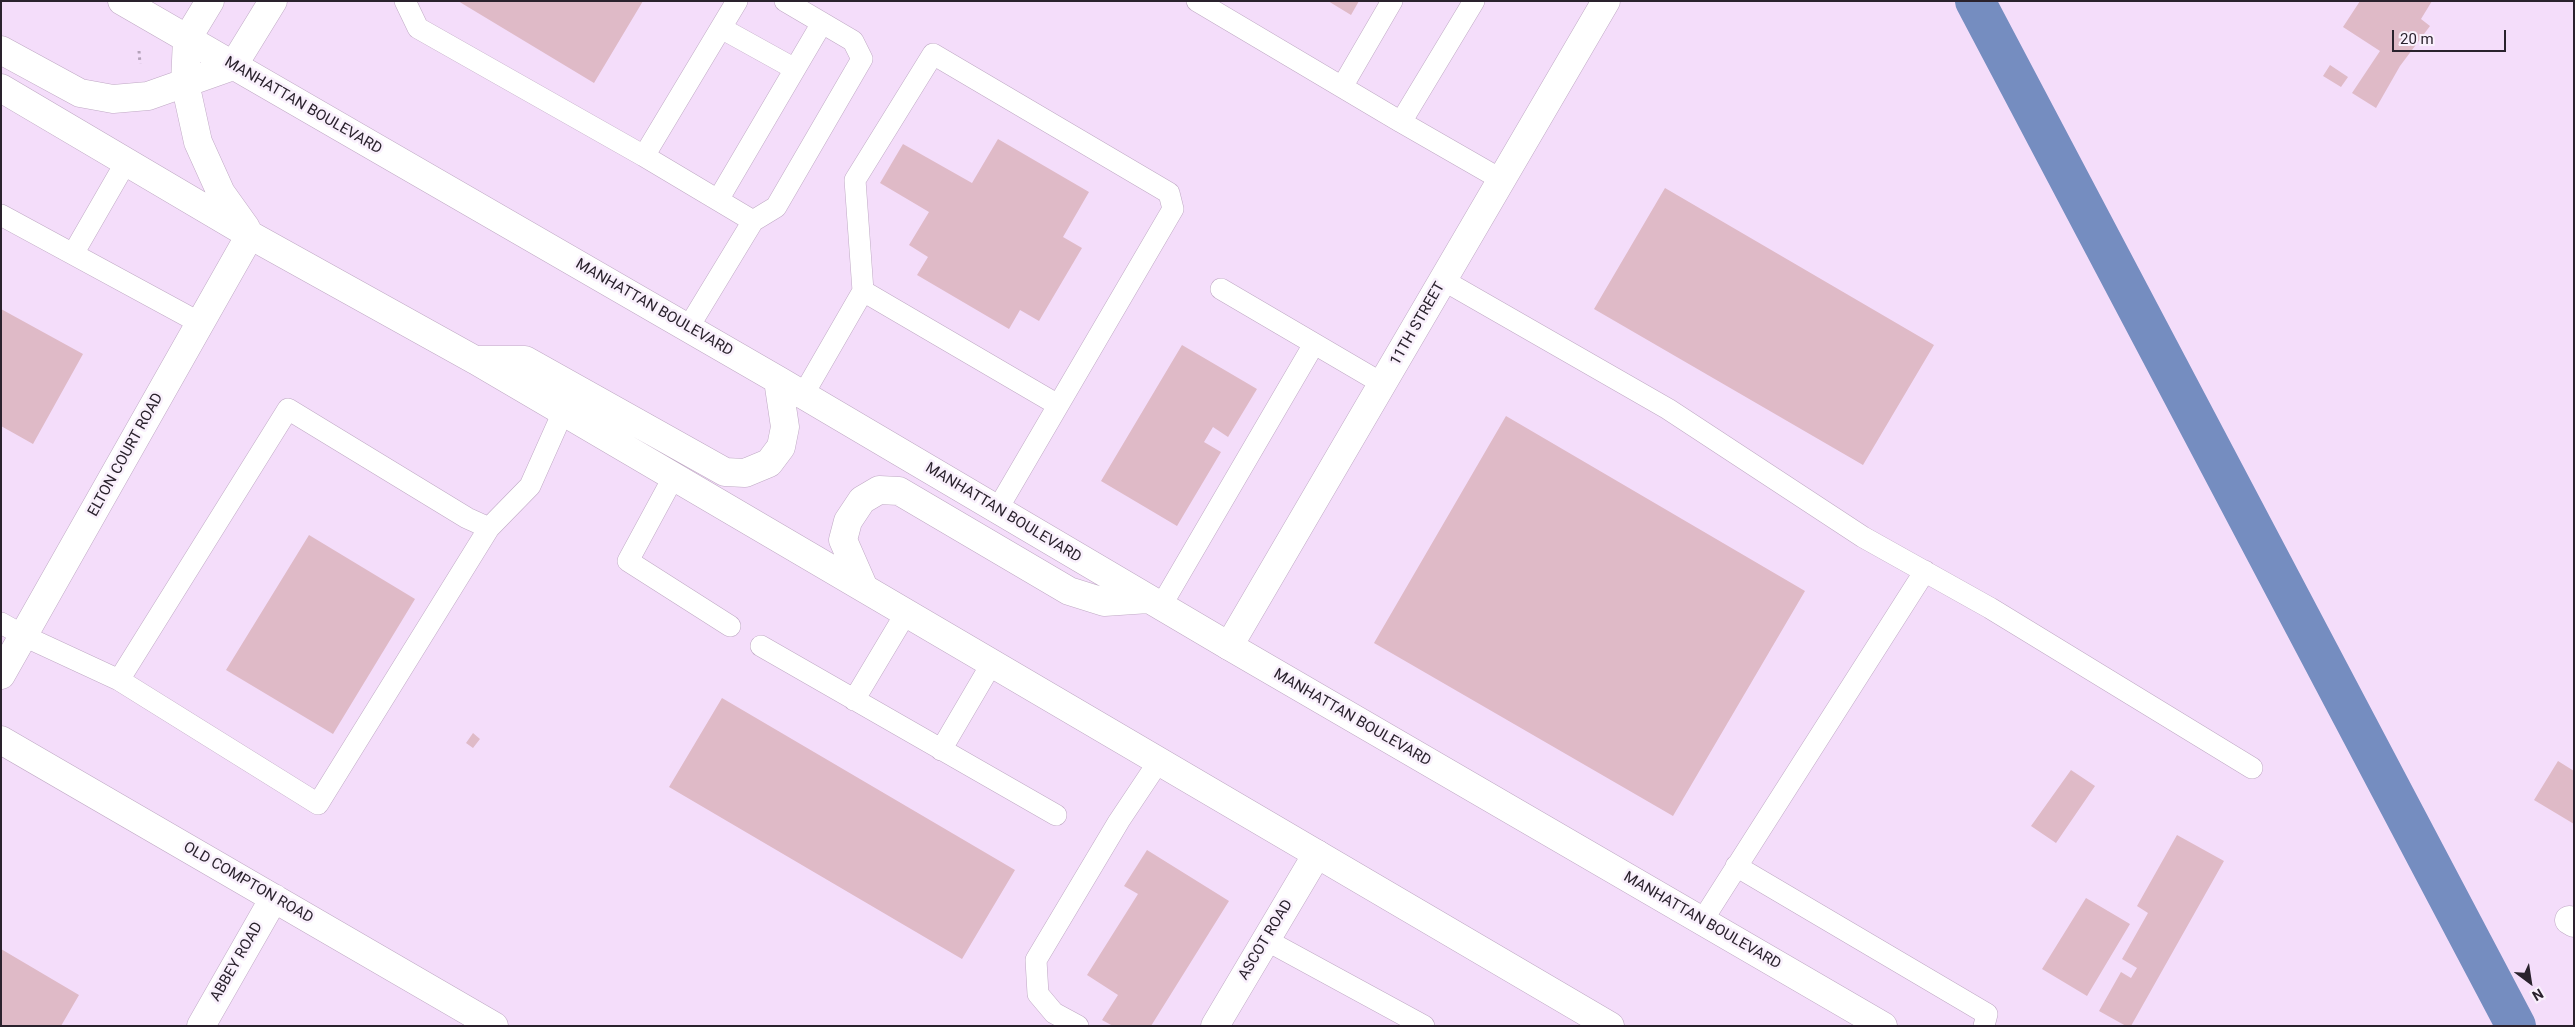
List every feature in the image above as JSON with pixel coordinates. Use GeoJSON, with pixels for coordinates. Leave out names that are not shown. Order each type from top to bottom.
{"type":"FeatureCollection","features":[{"type":"Feature","properties":{"kind":"street","name":"MANHATTAN BOULEVARD"},"geometry":{"type":"LineString","coordinates":[[122,1],[778,380],[1229,646],[1883,1026]]}},
{"type":"Feature","properties":{"kind":"street"},"geometry":{"type":"LineString","coordinates":[[210,1],[187,39],[185,83],[198,142],[221,193],[250,235]]}},
{"type":"Feature","properties":{"kind":"street"},"geometry":{"type":"LineString","coordinates":[[1,50],[80,93],[113,99],[139,98],[234,66],[273,1]]}},
{"type":"Feature","properties":{"kind":"street","name":"11TH STREET"},"geometry":{"type":"LineString","coordinates":[[1229,646],[1502,180],[1600,3]]}},
{"type":"Feature","properties":{"kind":"street"},"geometry":{"type":"LineString","coordinates":[[1,88],[250,235],[475,360],[674,476],[1610,1026]]}},
{"type":"Feature","properties":{"kind":"street","name":"ELTON COURT ROAD"},"geometry":{"type":"LineString","coordinates":[[1,675],[12,629],[200,323],[250,235]]}},
{"type":"Feature","properties":{"kind":"street"},"geometry":{"type":"LineString","coordinates":[[475,360],[525,360],[726,472],[745,473],[769,463],[781,447],[785,427],[778,380]]}},
{"type":"Feature","properties":{"kind":"street"},"geometry":{"type":"LineString","coordinates":[[864,588],[843,540],[848,521],[862,500],[879,490],[899,491],[1069,591],[1104,602],[1155,602]]}},
{"type":"Feature","properties":{"kind":"street","name":"OLD COMPTON ROAD"},"geometry":{"type":"LineString","coordinates":[[1,740],[494,1026]]}},
{"type":"Feature","properties":{"kind":"street","name":"ASCOT ROAD"},"geometry":{"type":"LineString","coordinates":[[1215,1026],[1317,854]]}},
{"type":"Feature","properties":{"kind":"street","name":"ABBEY ROAD"},"geometry":{"type":"LineString","coordinates":[[201,1026],[274,898]]}},
{"type":"Feature","properties":{"kind":"lane"},"geometry":{"type":"LineString","coordinates":[[405,1],[418,28],[644,156],[753,221]]}},
{"type":"Feature","properties":{"kind":"lane"},"geometry":{"type":"LineString","coordinates":[[644,156],[737,1]]}},
{"type":"Feature","properties":{"kind":"lane"},"geometry":{"type":"LineString","coordinates":[[688,328],[753,221],[776,207],[862,59],[854,41],[785,1]]}},
{"type":"Feature","properties":{"kind":"lane"},"geometry":{"type":"LineString","coordinates":[[1197,1],[1502,180]]}},
{"type":"Feature","properties":{"kind":"lane"},"geometry":{"type":"LineString","coordinates":[[1342,87],[1392,1]]}},
{"type":"Feature","properties":{"kind":"lane"},"geometry":{"type":"LineString","coordinates":[[1401,122],[1474,1]]}},
{"type":"Feature","properties":{"kind":"lane"},"geometry":{"type":"LineString","coordinates":[[718,200],[822,23]]}},
{"type":"Feature","properties":{"kind":"lane"},"geometry":{"type":"LineString","coordinates":[[721,28],[795,70]]}},
{"type":"Feature","properties":{"kind":"lane"},"geometry":{"type":"LineString","coordinates":[[803,395],[864,291],[855,180],[933,54],[1169,193],[1173,209],[998,510]]}},
{"type":"Feature","properties":{"kind":"lane"},"geometry":{"type":"LineString","coordinates":[[73,254],[126,162]]}},
{"type":"Feature","properties":{"kind":"lane"},"geometry":{"type":"LineString","coordinates":[[1,215],[200,323]]}},
{"type":"Feature","properties":{"kind":"lane"},"geometry":{"type":"LineString","coordinates":[[1443,280],[1668,409],[1863,537],[1990,608],[2252,768]]}},
{"type":"Feature","properties":{"kind":"lane"},"geometry":{"type":"LineString","coordinates":[[1221,289],[1382,384]]}},
{"type":"Feature","properties":{"kind":"lane"},"geometry":{"type":"LineString","coordinates":[[864,291],[1058,404]]}},
{"type":"Feature","properties":{"kind":"lane"},"geometry":{"type":"LineString","coordinates":[[1155,602],[1314,344]]}},
{"type":"Feature","properties":{"kind":"lane"},"geometry":{"type":"LineString","coordinates":[[119,680],[288,409],[466,518],[490,528]]}},
{"type":"Feature","properties":{"kind":"lane"},"geometry":{"type":"LineString","coordinates":[[12,629],[119,680],[318,804],[490,528],[530,486],[563,412]]}},
{"type":"Feature","properties":{"kind":"lane"},"geometry":{"type":"LineString","coordinates":[[674,476],[628,562],[730,626]]}},
{"type":"Feature","properties":{"kind":"lane"},"geometry":{"type":"LineString","coordinates":[[1702,921],[1925,572]]}},
{"type":"Feature","properties":{"kind":"lane"},"geometry":{"type":"LineString","coordinates":[[854,700],[906,613]]}},
{"type":"Feature","properties":{"kind":"lane"},"geometry":{"type":"LineString","coordinates":[[761,646],[1056,815]]}},
{"type":"Feature","properties":{"kind":"lane"},"geometry":{"type":"LineString","coordinates":[[941,750],[992,664]]}},
{"type":"Feature","properties":{"kind":"lane"},"geometry":{"type":"LineString","coordinates":[[1078,1026],[1054,1013],[1038,994],[1036,960],[1119,821],[1160,761]]}},
{"type":"Feature","properties":{"kind":"lane"},"geometry":{"type":"LineString","coordinates":[[1736,866],[1988,1014],[1984,1026]]}},
{"type":"Feature","properties":{"kind":"lane"},"geometry":{"type":"LineString","coordinates":[[1266,940],[1424,1026]]}},
{"type":"Feature","properties":{"kind":"path"},"geometry":{"type":"LineString","coordinates":[[140,47],[138,57],[140,68]]}},
{"type":"Feature","properties":{"kind":"building"},"geometry":{"type":"Polygon","coordinates":[[[458,1],[643,1],[594,83],[458,1]]]}},
{"type":"Feature","properties":{"kind":"building"},"geometry":{"type":"Polygon","coordinates":[[[1328,1],[1359,1],[1351,15],[1328,1]]]}},
{"type":"Feature","properties":{"kind":"building"},"geometry":{"type":"Polygon","coordinates":[[[2360,1],[2432,1],[2421,19],[2430,26],[2400,66],[2376,108],[2352,93],[2380,51],[2343,27],[2360,1]]]}},
{"type":"Feature","properties":{"kind":"building"},"geometry":{"type":"Polygon","coordinates":[[[2330,65],[2348,77],[2341,87],[2323,76],[2330,65]]]}},
{"type":"Feature","properties":{"kind":"building"},"geometry":{"type":"Polygon","coordinates":[[[998,139],[1089,192],[1063,237],[1082,248],[1039,321],[1020,310],[1009,329],[917,275],[928,257],[909,245],[929,212],[880,183],[903,144],[972,183],[998,139]]]}},
{"type":"Feature","properties":{"kind":"building"},"geometry":{"type":"Polygon","coordinates":[[[1665,188],[1934,345],[1863,465],[1594,309],[1665,188]]]}},
{"type":"Feature","properties":{"kind":"building"},"geometry":{"type":"Polygon","coordinates":[[[1,309],[83,354],[33,444],[1,426],[1,309]]]}},
{"type":"Feature","properties":{"kind":"building"},"geometry":{"type":"Polygon","coordinates":[[[1182,345],[1257,389],[1228,437],[1213,427],[1204,442],[1221,452],[1177,526],[1101,481],[1182,345]]]}},
{"type":"Feature","properties":{"kind":"building"},"geometry":{"type":"Polygon","coordinates":[[[1506,416],[1805,591],[1673,816],[1374,643],[1506,416]]]}},
{"type":"Feature","properties":{"kind":"building"},"geometry":{"type":"Polygon","coordinates":[[[309,535],[415,599],[333,734],[226,670],[309,535]]]}},
{"type":"Feature","properties":{"kind":"building"},"geometry":{"type":"Polygon","coordinates":[[[722,698],[1015,870],[962,959],[669,787],[722,698]]]}},
{"type":"Feature","properties":{"kind":"building"},"geometry":{"type":"Polygon","coordinates":[[[473,733],[480,739],[473,748],[466,743],[473,733]]]}},
{"type":"Feature","properties":{"kind":"building"},"geometry":{"type":"Polygon","coordinates":[[[2558,761],[2574,771],[2574,824],[2534,800],[2558,761]]]}},
{"type":"Feature","properties":{"kind":"building"},"geometry":{"type":"Polygon","coordinates":[[[2071,770],[2095,786],[2056,843],[2031,826],[2071,770]]]}},
{"type":"Feature","properties":{"kind":"building"},"geometry":{"type":"Polygon","coordinates":[[[2177,835],[2224,861],[2131,1026],[2126,1026],[2099,1011],[2121,972],[2131,978],[2137,968],[2122,959],[2148,913],[2137,906],[2177,835]]]}},
{"type":"Feature","properties":{"kind":"building"},"geometry":{"type":"Polygon","coordinates":[[[1147,850],[1229,901],[1151,1026],[1113,1026],[1102,1020],[1118,995],[1087,975],[1138,894],[1124,886],[1147,850]]]}},
{"type":"Feature","properties":{"kind":"building"},"geometry":{"type":"Polygon","coordinates":[[[2086,898],[2130,924],[2087,996],[2042,969],[2086,898]]]}},
{"type":"Feature","properties":{"kind":"building"},"geometry":{"type":"Polygon","coordinates":[[[1,949],[79,995],[61,1026],[1,1026],[1,949]]]}},
{"type":"Feature","properties":{"kind":"waterway"},"geometry":{"type":"LineString","coordinates":[[1975,1],[2516,1026]]}}]}
